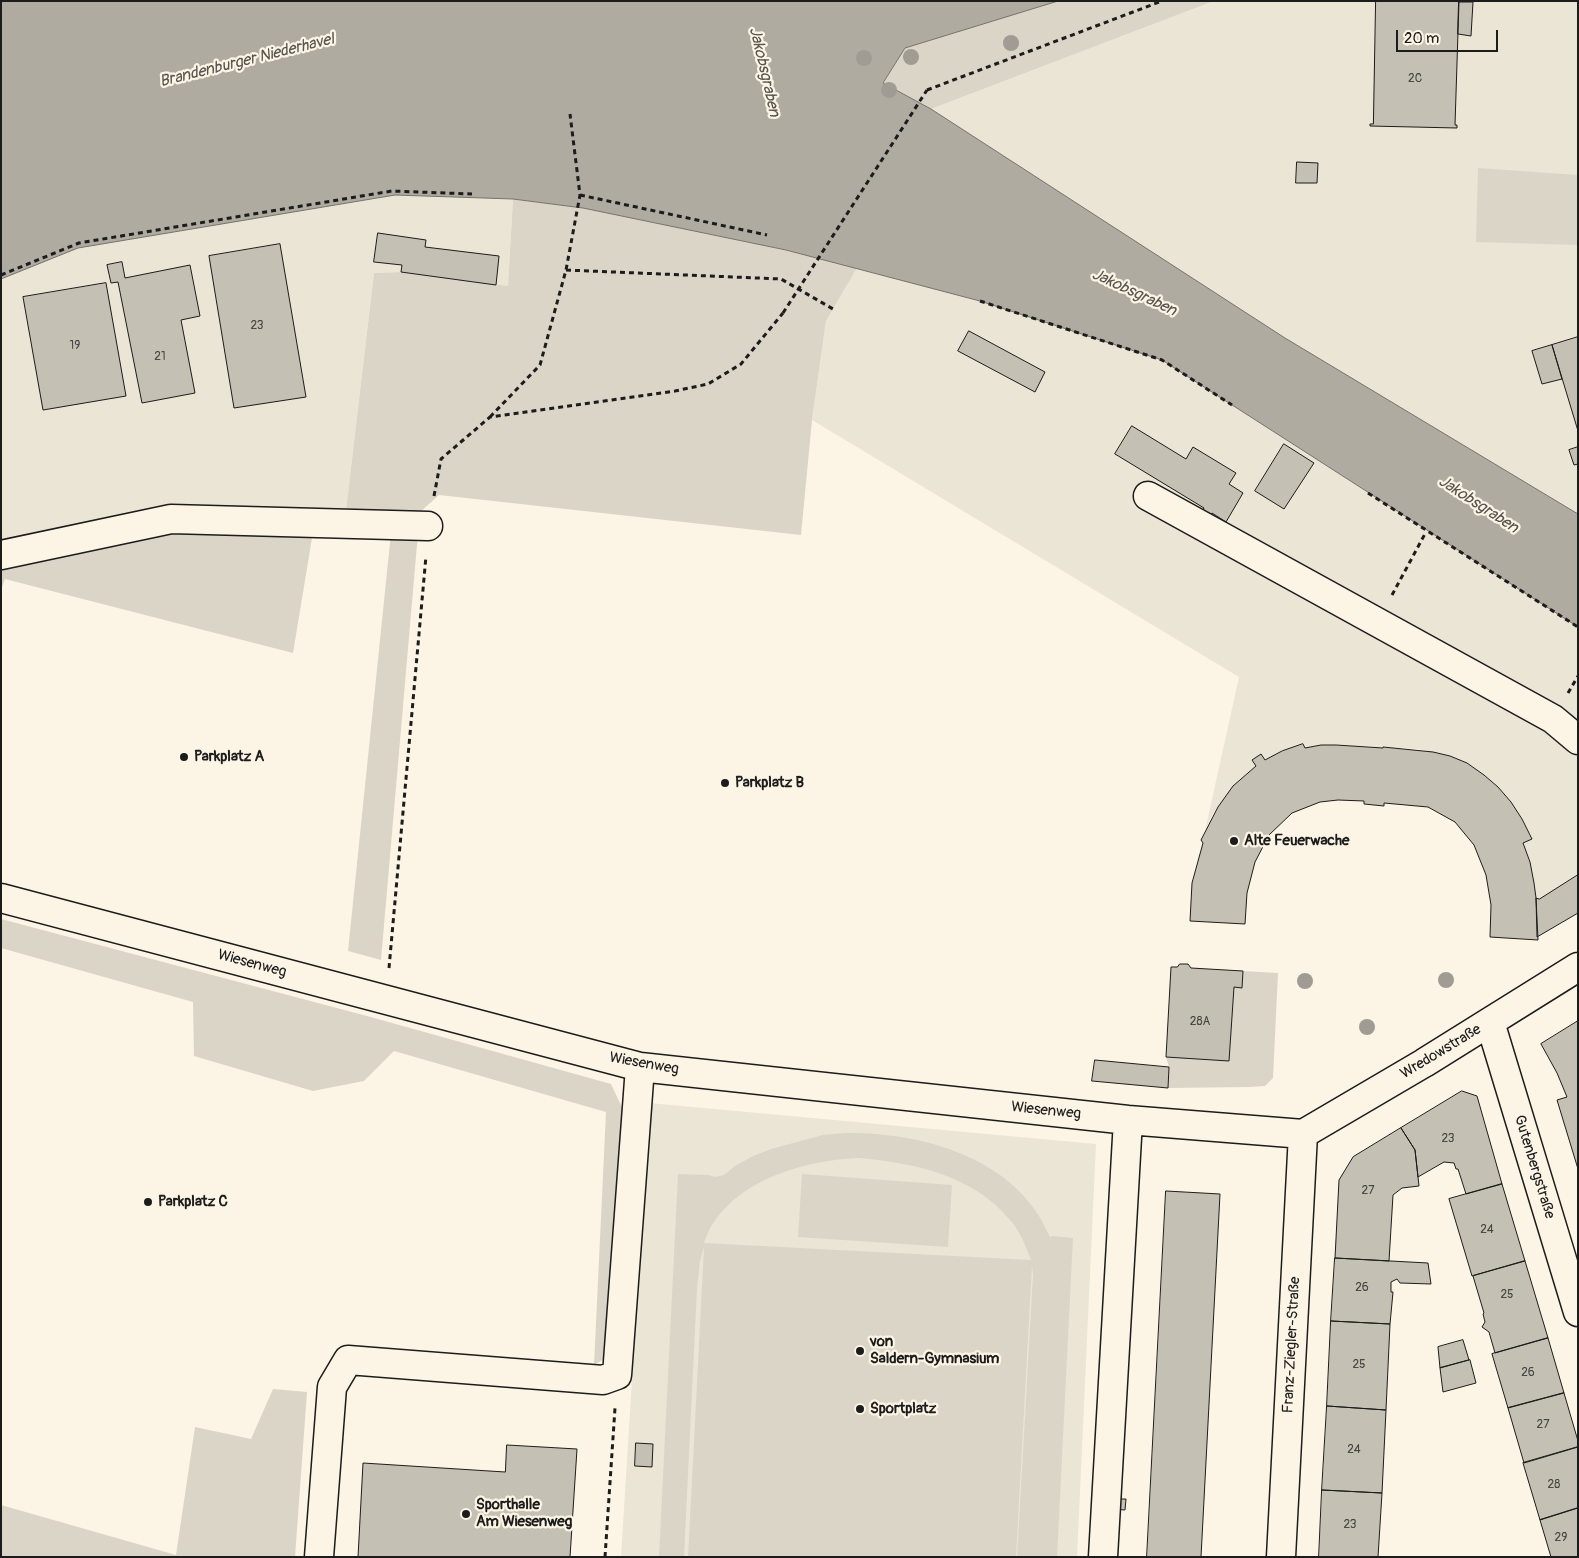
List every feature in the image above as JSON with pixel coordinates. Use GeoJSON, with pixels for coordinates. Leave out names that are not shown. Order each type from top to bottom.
{"type":"FeatureCollection","features":[{"type":"Feature","properties":{"kind":"street"},"geometry":{"type":"LineString","coordinates":[[1148,496],[1553,719],[1578,740]]}},
{"type":"Feature","properties":{"kind":"street"},"geometry":{"type":"LineString","coordinates":[[1,555],[171,519],[428,526]]}},
{"type":"Feature","properties":{"kind":"street","name":"Wiesenweg"},"geometry":{"type":"LineString","coordinates":[[1,898],[640,1067],[1128,1120],[1303,1134]]}},
{"type":"Feature","properties":{"kind":"street","name":"Wredowstraße"},"geometry":{"type":"LineString","coordinates":[[1303,1134],[1578,967]]}},
{"type":"Feature","properties":{"kind":"street","name":"Gutenbergstraße"},"geometry":{"type":"LineString","coordinates":[[1490,1022],[1578,1312]]}},
{"type":"Feature","properties":{"kind":"street"},"geometry":{"type":"LineString","coordinates":[[319,1557],[332,1386],[348,1360],[603,1380],[617,1375],[640,1067]]}},
{"type":"Feature","properties":{"kind":"street"},"geometry":{"type":"LineString","coordinates":[[1103,1557],[1128,1120]]}},
{"type":"Feature","properties":{"kind":"street","name":"Franz-Ziegler-Straße"},"geometry":{"type":"LineString","coordinates":[[1281,1557],[1303,1134]]}},
{"type":"Feature","properties":{"kind":"path"},"geometry":{"type":"LineString","coordinates":[[490,417],[675,391],[708,384],[740,364],[783,313],[927,90],[1162,1]]}},
{"type":"Feature","properties":{"kind":"path"},"geometry":{"type":"LineString","coordinates":[[386,999],[428,526],[441,458],[490,417],[540,365],[566,270],[580,195],[570,114]]}},
{"type":"Feature","properties":{"kind":"path"},"geometry":{"type":"LineString","coordinates":[[1,275],[79,243],[392,191],[472,194]]}},
{"type":"Feature","properties":{"kind":"path"},"geometry":{"type":"LineString","coordinates":[[580,195],[767,235]]}},
{"type":"Feature","properties":{"kind":"path"},"geometry":{"type":"LineString","coordinates":[[566,270],[780,279],[833,309]]}},
{"type":"Feature","properties":{"kind":"path"},"geometry":{"type":"LineString","coordinates":[[980,301],[1162,360],[1232,405]]}},
{"type":"Feature","properties":{"kind":"path"},"geometry":{"type":"LineString","coordinates":[[1368,494],[1578,627]]}},
{"type":"Feature","properties":{"kind":"path"},"geometry":{"type":"LineString","coordinates":[[1378,622],[1426,532]]}},
{"type":"Feature","properties":{"kind":"path"},"geometry":{"type":"LineString","coordinates":[[605,1557],[617,1375]]}},
{"type":"Feature","properties":{"kind":"shaded area"},"geometry":{"type":"Polygon","coordinates":[[[1058,1],[1214,1],[931,109],[883,83],[905,48],[1058,1]]]}},
{"type":"Feature","properties":{"kind":"shaded area"},"geometry":{"type":"Polygon","coordinates":[[[1214,1],[1578,1],[1578,514],[1285,338],[931,109],[1214,1]]]}},
{"type":"Feature","properties":{"kind":"shaded area"},"geometry":{"type":"Polygon","coordinates":[[[1478,168],[1578,175],[1578,245],[1476,242],[1478,168]]]}},
{"type":"Feature","properties":{"kind":"shaded area"},"geometry":{"type":"Polygon","coordinates":[[[395,195],[513,199],[508,286],[401,272],[374,273],[346,510],[171,511],[1,547],[1,279],[78,248],[395,195]]]}},
{"type":"Feature","properties":{"kind":"shaded area"},"geometry":{"type":"Polygon","coordinates":[[[513,199],[583,208],[786,250],[857,268],[826,321],[812,420],[801,535],[439,495],[418,514],[346,510],[374,273],[401,272],[508,286],[513,199]]]}},
{"type":"Feature","properties":{"kind":"shaded area"},"geometry":{"type":"Polygon","coordinates":[[[857,268],[980,301],[1162,360],[1578,627],[1578,875],[1539,899],[1536,898],[1530,862],[1523,843],[1532,838],[1511,802],[1498,787],[1467,763],[1450,756],[1418,749],[1336,745],[1305,748],[1303,744],[1282,751],[1256,766],[1233,786],[1213,814],[1205,831],[1239,677],[812,420],[826,321],[857,268]]]}},
{"type":"Feature","properties":{"kind":"shaded area"},"geometry":{"type":"Polygon","coordinates":[[[171,528],[313,532],[293,653],[5,579],[1,590],[1,565],[171,528]]]}},
{"type":"Feature","properties":{"kind":"shaded area"},"geometry":{"type":"Polygon","coordinates":[[[391,533],[418,533],[381,960],[348,951],[391,533]]]}},
{"type":"Feature","properties":{"kind":"shaded area"},"geometry":{"type":"Polygon","coordinates":[[[1,919],[367,1016],[611,1084],[626,1116],[612,1354],[594,1365],[606,1112],[394,1051],[364,1081],[313,1091],[194,1056],[193,1002],[1,948],[1,919]]]}},
{"type":"Feature","properties":{"kind":"shaded area"},"geometry":{"type":"Polygon","coordinates":[[[1243,971],[1278,973],[1273,1078],[1265,1086],[1168,1088],[1169,1067],[1166,1057],[1229,1060],[1234,987],[1242,988],[1243,971]]]}},
{"type":"Feature","properties":{"kind":"shaded area","name":"von Saldern-Gymnasium"},"geometry":{"type":"Polygon","coordinates":[[[649,1103],[1096,1144],[1077,1557],[621,1557],[649,1103]]]}},
{"type":"Feature","properties":{"kind":"shaded area","name":"Sportplatz"},"geometry":{"type":"Polygon","coordinates":[[[845,1133],[899,1137],[953,1150],[979,1162],[1002,1176],[1022,1194],[1039,1216],[1050,1237],[1073,1238],[1057,1557],[1017,1557],[1032,1266],[1016,1557],[688,1557],[704,1247],[700,1261],[697,1289],[684,1557],[659,1557],[678,1174],[709,1175],[715,1177],[724,1175],[753,1156],[771,1149],[823,1135],[845,1133]],[[859,1158],[837,1160],[790,1170],[768,1179],[747,1190],[729,1205],[714,1222],[704,1243],[1031,1260],[1014,1224],[979,1192],[941,1174],[901,1163],[859,1158]]]}},
{"type":"Feature","properties":{"kind":"shaded area"},"geometry":{"type":"Polygon","coordinates":[[[802,1174],[952,1185],[948,1247],[798,1237],[802,1174]]]}},
{"type":"Feature","properties":{"kind":"shaded area"},"geometry":{"type":"Polygon","coordinates":[[[273,1389],[307,1392],[295,1557],[1,1557],[1,1505],[176,1555],[195,1427],[251,1439],[273,1389]]]}},
{"type":"Feature","properties":{"kind":"water"},"geometry":{"type":"Polygon","coordinates":[[[1,1],[1058,1],[905,48],[883,83],[931,109],[1285,338],[1578,514],[1578,627],[1162,360],[980,301],[786,250],[583,208],[513,199],[395,195],[78,248],[1,279],[1,1]]]}},
{"type":"Feature","properties":{"kind":"building"},"geometry":{"type":"Polygon","coordinates":[[[1376,1],[1459,1],[1455,125],[1457,125],[1457,128],[1370,126],[1370,124],[1373,124],[1376,1]]]}},
{"type":"Feature","properties":{"kind":"building"},"geometry":{"type":"Polygon","coordinates":[[[1459,2],[1473,2],[1471,36],[1458,34],[1459,2]]]}},
{"type":"Feature","properties":{"kind":"building"},"geometry":{"type":"Polygon","coordinates":[[[1297,162],[1318,163],[1317,183],[1296,183],[1297,162]]]}},
{"type":"Feature","properties":{"kind":"building"},"geometry":{"type":"Polygon","coordinates":[[[378,233],[426,240],[425,247],[499,256],[496,285],[401,272],[402,265],[374,262],[378,233]]]}},
{"type":"Feature","properties":{"kind":"building"},"geometry":{"type":"Polygon","coordinates":[[[280,244],[306,397],[234,408],[209,256],[280,244]]]}},
{"type":"Feature","properties":{"kind":"building"},"geometry":{"type":"Polygon","coordinates":[[[122,262],[125,278],[190,265],[200,316],[181,320],[195,393],[142,403],[118,282],[111,283],[107,265],[122,262]]]}},
{"type":"Feature","properties":{"kind":"building"},"geometry":{"type":"Polygon","coordinates":[[[106,283],[126,396],[43,410],[23,297],[106,283]]]}},
{"type":"Feature","properties":{"kind":"building"},"geometry":{"type":"Polygon","coordinates":[[[969,331],[1045,372],[1035,392],[958,351],[969,331]]]}},
{"type":"Feature","properties":{"kind":"building"},"geometry":{"type":"Polygon","coordinates":[[[1578,337],[1578,431],[1552,345],[1578,337]]]}},
{"type":"Feature","properties":{"kind":"building"},"geometry":{"type":"Polygon","coordinates":[[[1552,345],[1562,379],[1542,384],[1532,351],[1552,345]]]}},
{"type":"Feature","properties":{"kind":"building"},"geometry":{"type":"Polygon","coordinates":[[[1132,426],[1186,459],[1193,447],[1236,473],[1229,484],[1243,493],[1226,522],[1212,513],[1209,518],[1201,513],[1204,508],[1115,454],[1132,426]]]}},
{"type":"Feature","properties":{"kind":"building"},"geometry":{"type":"Polygon","coordinates":[[[1284,444],[1314,463],[1284,509],[1255,491],[1284,444]]]}},
{"type":"Feature","properties":{"kind":"building"},"geometry":{"type":"Polygon","coordinates":[[[1578,447],[1578,464],[1574,465],[1569,450],[1578,447]]]}},
{"type":"Feature","properties":{"kind":"building","name":"Alte Feuerwache"},"geometry":{"type":"Polygon","coordinates":[[[1303,744],[1305,748],[1336,745],[1433,752],[1467,763],[1484,775],[1511,802],[1532,839],[1523,843],[1530,862],[1534,883],[1538,940],[1490,937],[1491,905],[1486,875],[1474,845],[1455,822],[1428,807],[1384,803],[1384,806],[1364,804],[1364,801],[1338,800],[1320,802],[1292,813],[1269,835],[1255,862],[1247,893],[1245,924],[1190,921],[1192,883],[1203,843],[1201,840],[1218,807],[1233,786],[1256,766],[1252,760],[1261,754],[1265,760],[1282,751],[1303,744]]]}},
{"type":"Feature","properties":{"kind":"building"},"geometry":{"type":"Polygon","coordinates":[[[1578,875],[1578,913],[1537,937],[1536,898],[1539,899],[1578,875]]]}},
{"type":"Feature","properties":{"kind":"building"},"geometry":{"type":"Polygon","coordinates":[[[1180,964],[1188,964],[1191,968],[1243,971],[1242,988],[1234,987],[1229,1061],[1166,1057],[1171,967],[1177,967],[1180,964]]]}},
{"type":"Feature","properties":{"kind":"building"},"geometry":{"type":"Polygon","coordinates":[[[1578,1021],[1578,1169],[1557,1100],[1567,1097],[1557,1073],[1541,1044],[1578,1021]]]}},
{"type":"Feature","properties":{"kind":"building"},"geometry":{"type":"Polygon","coordinates":[[[1095,1060],[1169,1067],[1168,1088],[1092,1081],[1095,1060]]]}},
{"type":"Feature","properties":{"kind":"building"},"geometry":{"type":"Polygon","coordinates":[[[1462,1091],[1477,1096],[1502,1184],[1466,1194],[1458,1169],[1456,1169],[1454,1163],[1444,1162],[1418,1177],[1415,1150],[1401,1128],[1462,1091]]]}},
{"type":"Feature","properties":{"kind":"building"},"geometry":{"type":"Polygon","coordinates":[[[1401,1128],[1415,1150],[1419,1186],[1402,1188],[1393,1195],[1389,1261],[1335,1258],[1339,1180],[1353,1157],[1401,1128]]]}},
{"type":"Feature","properties":{"kind":"building"},"geometry":{"type":"Polygon","coordinates":[[[1502,1184],[1525,1261],[1472,1276],[1449,1199],[1502,1184]]]}},
{"type":"Feature","properties":{"kind":"building"},"geometry":{"type":"Polygon","coordinates":[[[1166,1191],[1220,1194],[1201,1557],[1147,1557],[1166,1191]]]}},
{"type":"Feature","properties":{"kind":"building"},"geometry":{"type":"Polygon","coordinates":[[[1335,1258],[1428,1263],[1431,1284],[1400,1283],[1397,1279],[1391,1282],[1391,1292],[1393,1292],[1390,1324],[1331,1321],[1335,1258]]]}},
{"type":"Feature","properties":{"kind":"building"},"geometry":{"type":"Polygon","coordinates":[[[1525,1261],[1548,1338],[1495,1353],[1489,1332],[1482,1327],[1485,1322],[1484,1313],[1473,1276],[1525,1261]]]}},
{"type":"Feature","properties":{"kind":"building"},"geometry":{"type":"Polygon","coordinates":[[[1331,1321],[1390,1324],[1386,1410],[1327,1406],[1331,1321]]]}},
{"type":"Feature","properties":{"kind":"building"},"geometry":{"type":"Polygon","coordinates":[[[1548,1338],[1564,1393],[1508,1408],[1492,1354],[1548,1338]]]}},
{"type":"Feature","properties":{"kind":"building"},"geometry":{"type":"Polygon","coordinates":[[[1463,1340],[1469,1360],[1440,1368],[1438,1347],[1463,1340]]]}},
{"type":"Feature","properties":{"kind":"building"},"geometry":{"type":"Polygon","coordinates":[[[1470,1360],[1476,1383],[1443,1392],[1440,1368],[1470,1360]]]}},
{"type":"Feature","properties":{"kind":"building"},"geometry":{"type":"Polygon","coordinates":[[[1564,1393],[1578,1441],[1578,1447],[1524,1463],[1508,1408],[1564,1393]]]}},
{"type":"Feature","properties":{"kind":"building"},"geometry":{"type":"Polygon","coordinates":[[[1327,1406],[1386,1410],[1382,1493],[1322,1490],[1327,1406]]]}},
{"type":"Feature","properties":{"kind":"building"},"geometry":{"type":"Polygon","coordinates":[[[636,1443],[653,1444],[652,1467],[635,1466],[636,1443]]]}},
{"type":"Feature","properties":{"kind":"building","name":"Sporthalle Am Wiesenweg"},"geometry":{"type":"Polygon","coordinates":[[[507,1445],[577,1449],[570,1557],[358,1557],[363,1463],[505,1472],[507,1445]]]}},
{"type":"Feature","properties":{"kind":"building"},"geometry":{"type":"Polygon","coordinates":[[[1578,1447],[1578,1508],[1540,1520],[1523,1463],[1578,1447]]]}},
{"type":"Feature","properties":{"kind":"building"},"geometry":{"type":"Polygon","coordinates":[[[1322,1490],[1382,1493],[1378,1557],[1319,1557],[1322,1490]]]}},
{"type":"Feature","properties":{"kind":"building"},"geometry":{"type":"Polygon","coordinates":[[[1113,1499],[1126,1499],[1125,1510],[1112,1509],[1113,1499]]]}},
{"type":"Feature","properties":{"kind":"building"},"geometry":{"type":"Polygon","coordinates":[[[1578,1508],[1578,1557],[1551,1557],[1540,1520],[1578,1508]]]}},
{"type":"Feature","properties":{"kind":"place","name":"Parkplatz A"},"geometry":{"type":"Point","coordinates":[184,757]}},
{"type":"Feature","properties":{"kind":"place","name":"Parkplatz B"},"geometry":{"type":"Point","coordinates":[725,783]}},
{"type":"Feature","properties":{"kind":"place","name":"Alte Feuerwache"},"geometry":{"type":"Point","coordinates":[1234,841]}},
{"type":"Feature","properties":{"kind":"place","name":"Parkplatz C"},"geometry":{"type":"Point","coordinates":[148,1202]}},
{"type":"Feature","properties":{"kind":"place","name":"von Saldern-Gymnasium"},"geometry":{"type":"Point","coordinates":[860,1351]}},
{"type":"Feature","properties":{"kind":"place","name":"Sportplatz"},"geometry":{"type":"Point","coordinates":[860,1409]}},
{"type":"Feature","properties":{"kind":"place","name":"Sporthalle Am Wiesenweg"},"geometry":{"type":"Point","coordinates":[466,1514]}},
{"type":"Feature","properties":{"kind":"water label","name":"Brandenburger Niederhavel"},"geometry":{"type":"Point","coordinates":[247,61]}},
{"type":"Feature","properties":{"kind":"water label","name":"Jakobsgraben"},"geometry":{"type":"Point","coordinates":[764,72]}},
{"type":"Feature","properties":{"kind":"water label","name":"Jakobsgraben"},"geometry":{"type":"Point","coordinates":[1134,293]}},
{"type":"Feature","properties":{"kind":"water label","name":"Jakobsgraben"},"geometry":{"type":"Point","coordinates":[1478,505]}}]}
